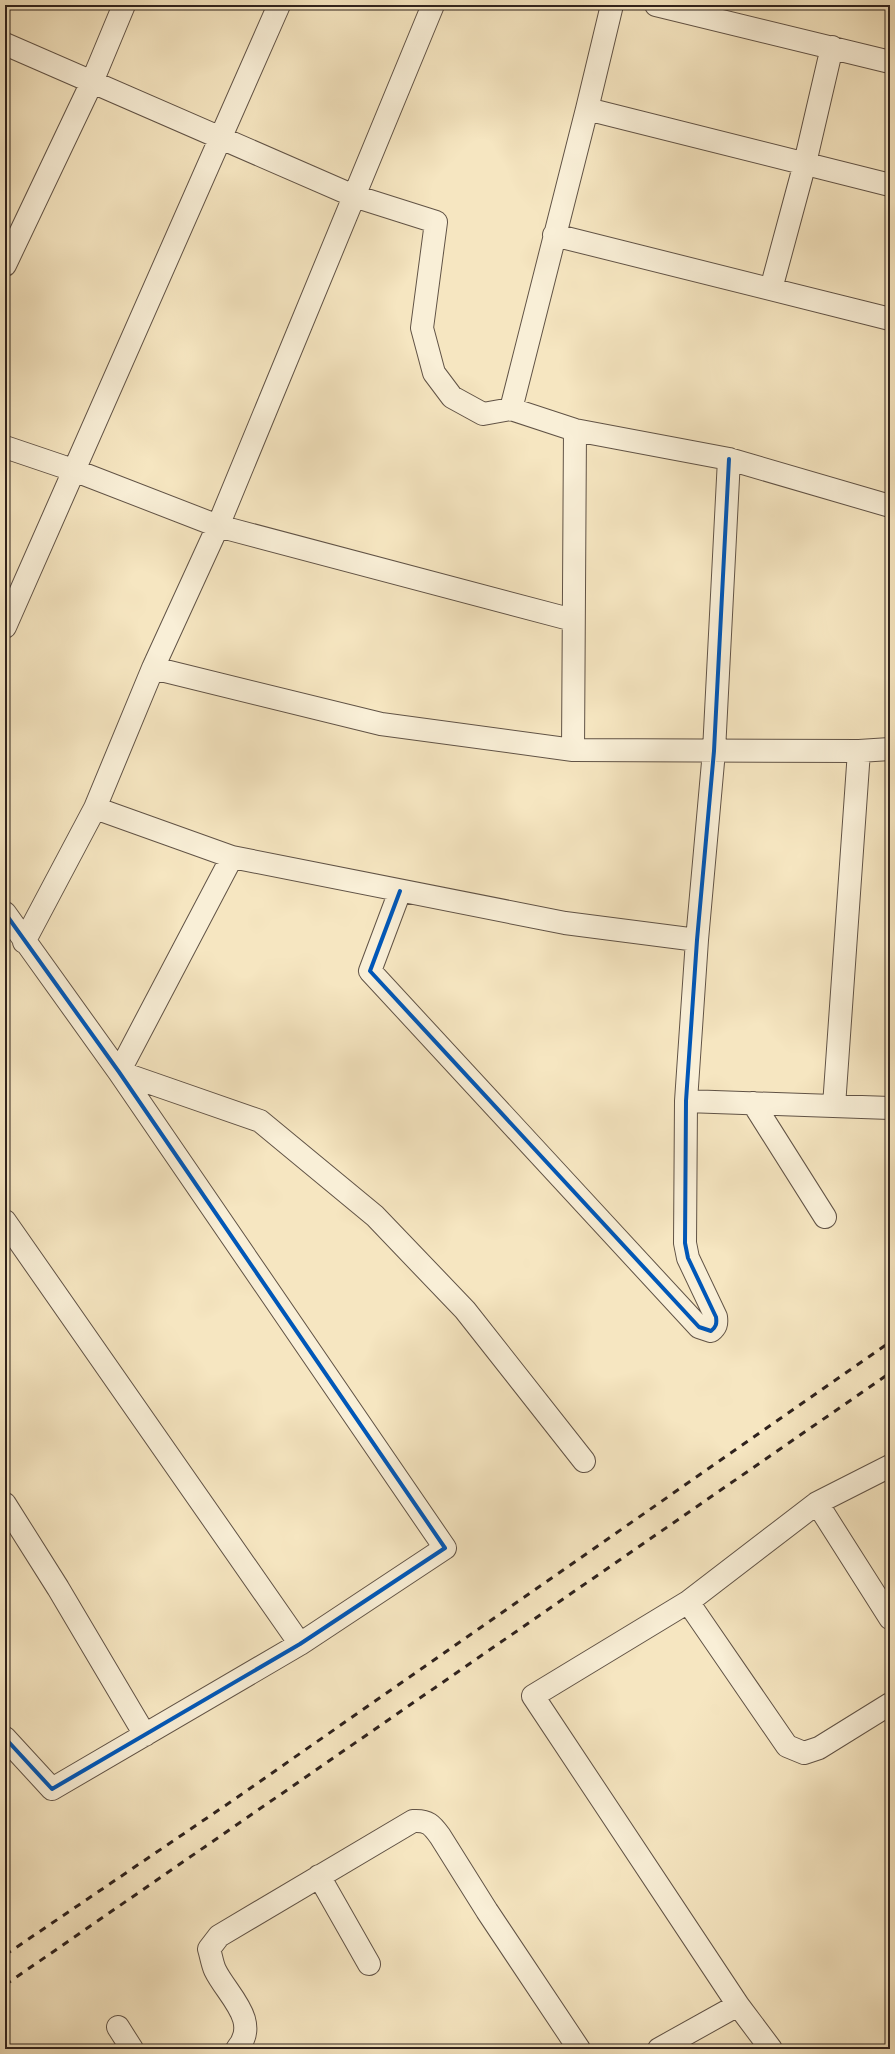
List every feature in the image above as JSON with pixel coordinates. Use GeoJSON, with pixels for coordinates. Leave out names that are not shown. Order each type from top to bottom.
{"type":"FeatureCollection","features":[{"type":"Feature","properties":{"kind":"street"},"geometry":{"type":"LineString","coordinates":[[5,265],[92,82],[124,5]]}},
{"type":"Feature","properties":{"kind":"street"},"geometry":{"type":"LineString","coordinates":[[5,627],[76,470],[279,5]]}},
{"type":"Feature","properties":{"kind":"street"},"geometry":{"type":"LineString","coordinates":[[24,942],[95,808],[153,668],[218,526],[433,5]]}},
{"type":"Feature","properties":{"kind":"street"},"geometry":{"type":"LineString","coordinates":[[510,409],[612,5]]}},
{"type":"Feature","properties":{"kind":"street"},"geometry":{"type":"LineString","coordinates":[[656,5],[890,62]]}},
{"type":"Feature","properties":{"kind":"street"},"geometry":{"type":"LineString","coordinates":[[5,44],[222,137],[354,196],[436,222],[422,328],[434,372],[452,397],[483,414],[510,409],[575,430],[729,459],[890,506]]}},
{"type":"Feature","properties":{"kind":"street"},"geometry":{"type":"LineString","coordinates":[[771,289],[805,163],[832,47]]}},
{"type":"Feature","properties":{"kind":"street"},"geometry":{"type":"LineString","coordinates":[[587,108],[890,185]]}},
{"type":"Feature","properties":{"kind":"street"},"geometry":{"type":"LineString","coordinates":[[554,235],[890,319]]}},
{"type":"Feature","properties":{"kind":"street"},"geometry":{"type":"LineString","coordinates":[[573,750],[575,430]]}},
{"type":"Feature","properties":{"kind":"street"},"geometry":{"type":"LineString","coordinates":[[5,447],[76,470],[218,526],[573,620]]}},
{"type":"Feature","properties":{"kind":"street"},"geometry":{"type":"LineString","coordinates":[[400,891],[370,971],[699,1326],[710,1331],[717,1324],[716,1317],[688,1258],[685,1243],[686,1101],[697,940],[714,751],[729,459]]}},
{"type":"Feature","properties":{"kind":"street"},"geometry":{"type":"LineString","coordinates":[[153,668],[381,724],[573,750],[859,751],[890,749]]}},
{"type":"Feature","properties":{"kind":"street"},"geometry":{"type":"LineString","coordinates":[[834,1106],[859,751]]}},
{"type":"Feature","properties":{"kind":"street"},"geometry":{"type":"LineString","coordinates":[[95,808],[232,857],[565,923],[697,940]]}},
{"type":"Feature","properties":{"kind":"street"},"geometry":{"type":"LineString","coordinates":[[119,1072],[232,857]]}},
{"type":"Feature","properties":{"kind":"street"},"geometry":{"type":"LineString","coordinates":[[5,913],[24,942],[119,1072],[445,1548],[300,1644],[52,1789],[5,1738]]}},
{"type":"Feature","properties":{"kind":"street"},"geometry":{"type":"LineString","coordinates":[[119,1072],[260,1122],[375,1216],[465,1310],[584,1461]]}},
{"type":"Feature","properties":{"kind":"street"},"geometry":{"type":"LineString","coordinates":[[686,1101],[890,1108]]}},
{"type":"Feature","properties":{"kind":"street"},"geometry":{"type":"LineString","coordinates":[[753,1103],[825,1217]]}},
{"type":"Feature","properties":{"kind":"street"},"geometry":{"type":"LineString","coordinates":[[5,1221],[300,1644]]}},
{"type":"Feature","properties":{"kind":"street"},"geometry":{"type":"LineString","coordinates":[[771,2049],[738,2005],[533,1696],[688,1602],[817,1503],[890,1466]]}},
{"type":"Feature","properties":{"kind":"street"},"geometry":{"type":"LineString","coordinates":[[817,1503],[890,1618]]}},
{"type":"Feature","properties":{"kind":"street"},"geometry":{"type":"LineString","coordinates":[[5,1504],[58,1588],[146,1735]]}},
{"type":"Feature","properties":{"kind":"street"},"geometry":{"type":"LineString","coordinates":[[688,1602],[787,1746],[804,1753],[819,1748],[890,1704]]}},
{"type":"Feature","properties":{"kind":"street"},"geometry":{"type":"LineString","coordinates":[[237,2049],[242,2042],[246,2027],[238,2003],[215,1969],[210,1949],[219,1936],[413,1821],[423,1820],[433,1827],[579,2049]]}},
{"type":"Feature","properties":{"kind":"street"},"geometry":{"type":"LineString","coordinates":[[319,1876],[369,1964]]}},
{"type":"Feature","properties":{"kind":"street"},"geometry":{"type":"LineString","coordinates":[[659,2049],[738,2005]]}},
{"type":"Feature","properties":{"kind":"street"},"geometry":{"type":"LineString","coordinates":[[118,2027],[132,2049]]}},
{"type":"Feature","properties":{"kind":"railway"},"geometry":{"type":"LineString","coordinates":[[5,1955],[229,1803],[890,1342]]}},
{"type":"Feature","properties":{"kind":"railway"},"geometry":{"type":"LineString","coordinates":[[5,1985],[890,1373]]}},
{"type":"Feature","properties":{"kind":"cycle path"},"geometry":{"type":"LineString","coordinates":[[400,891],[370,971],[699,1327],[711,1331],[716,1325],[716,1317],[688,1258],[685,1243],[686,1101],[697,940],[714,751],[729,459]]}},
{"type":"Feature","properties":{"kind":"cycle path"},"geometry":{"type":"LineString","coordinates":[[5,913],[119,1072],[445,1548],[300,1644],[52,1789],[5,1738]]}}]}
